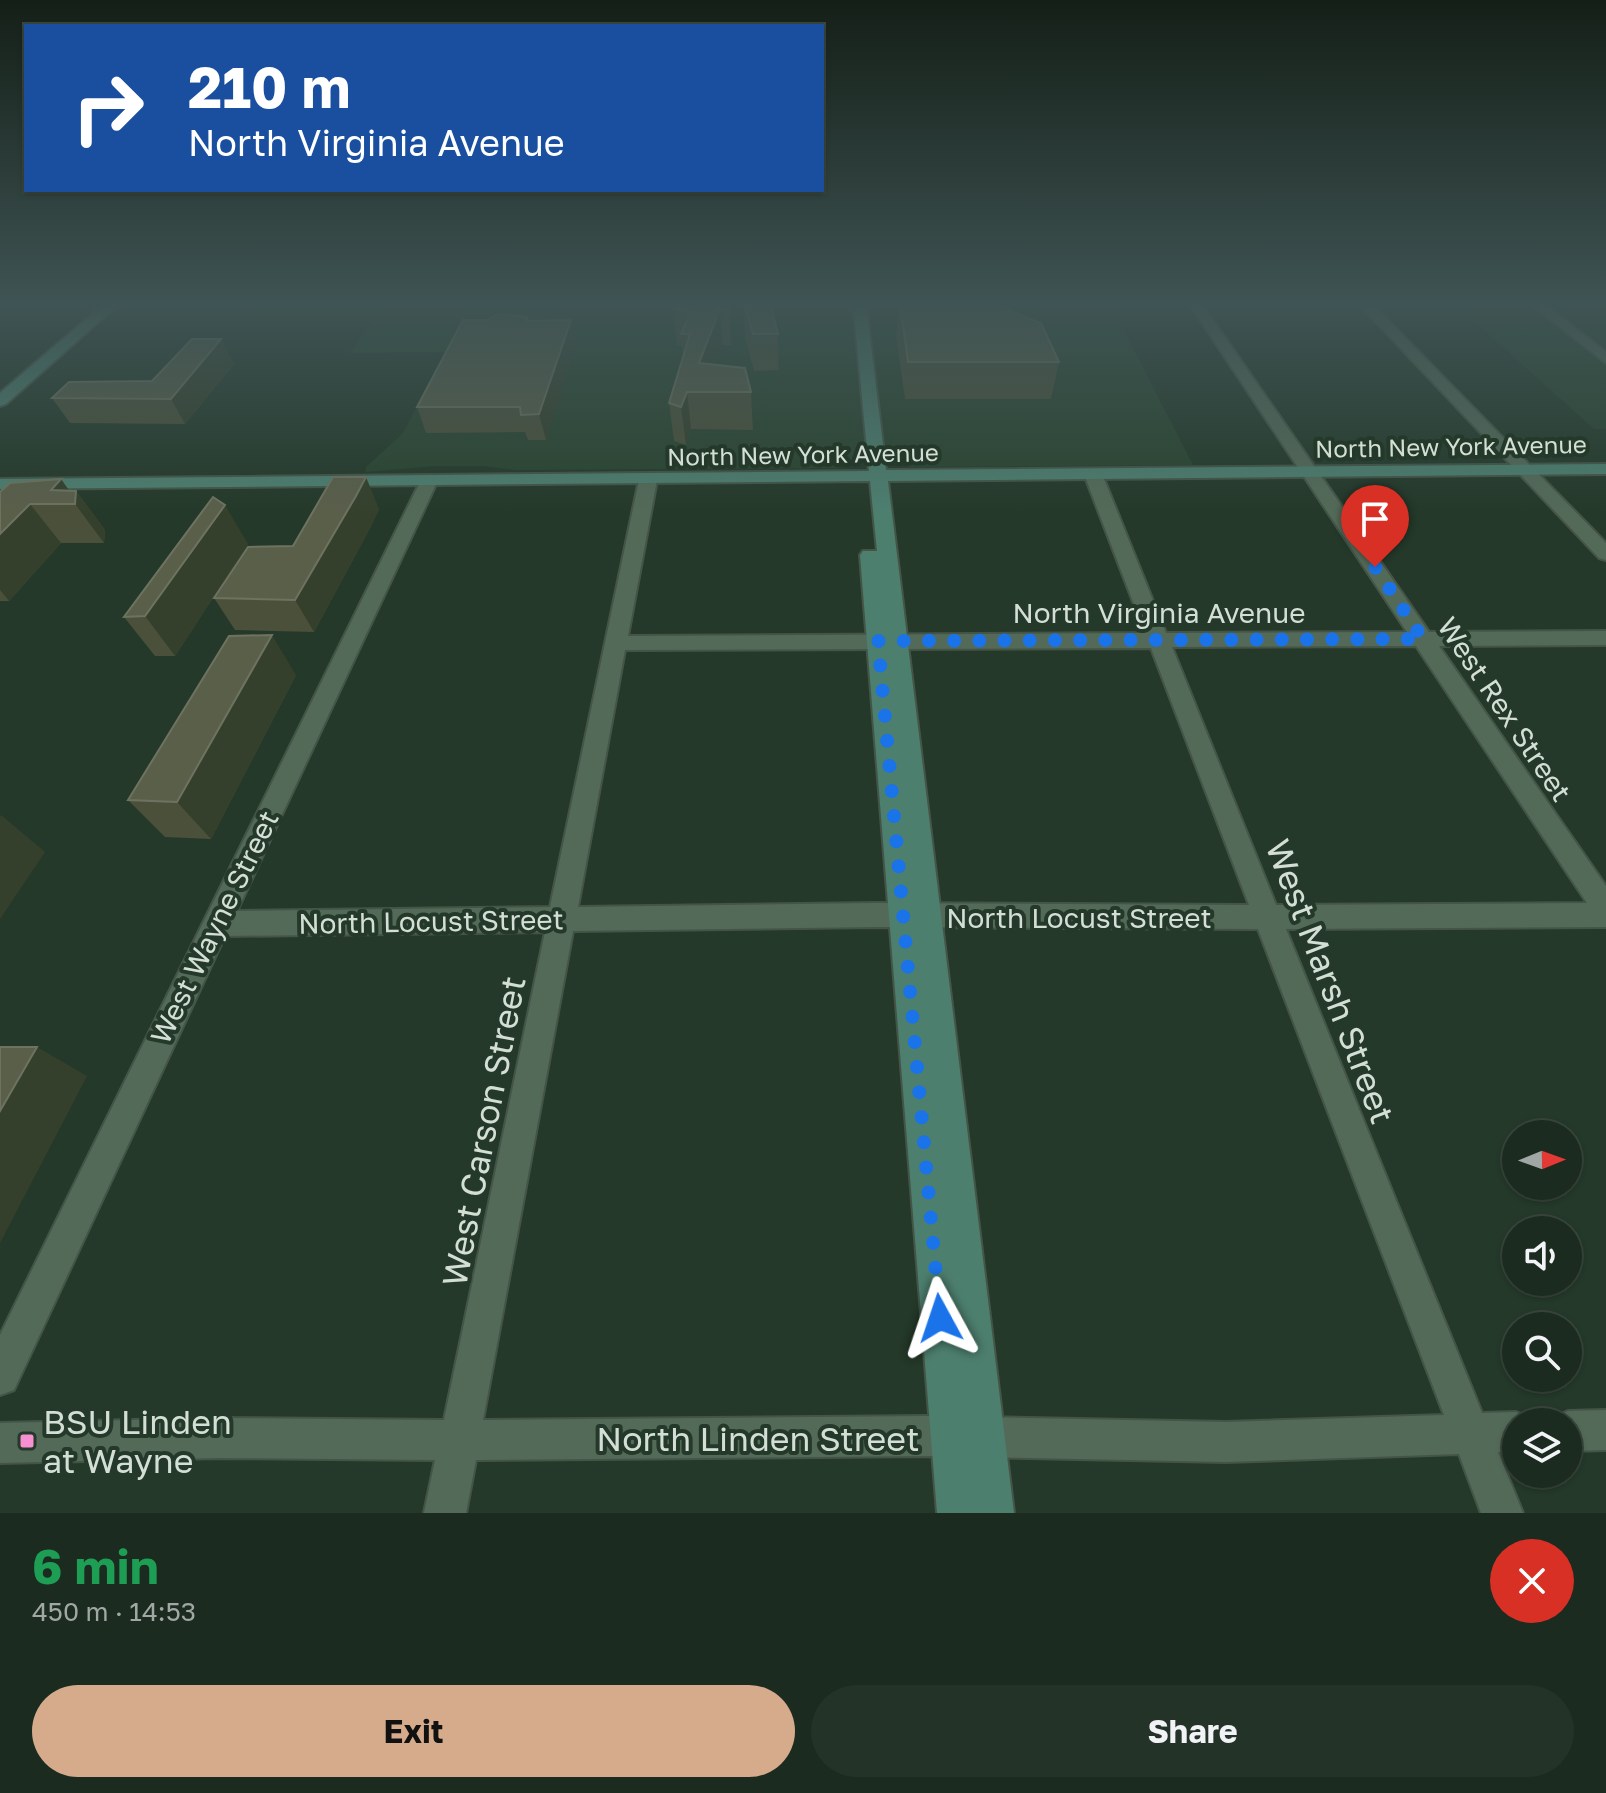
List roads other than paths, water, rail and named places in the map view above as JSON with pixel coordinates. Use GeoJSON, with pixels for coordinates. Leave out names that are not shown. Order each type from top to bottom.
{"type":"FeatureCollection","features":[{"type":"Feature","properties":{"kind":"street"},"geometry":{"type":"LineString","coordinates":[[0,401],[32,374]]}},
{"type":"Feature","properties":{"kind":"street"},"geometry":{"type":"LineString","coordinates":[[856,374],[870,478],[968,1438],[993,1513]]}},
{"type":"Feature","properties":{"kind":"street"},"geometry":{"type":"LineString","coordinates":[[863,374],[870,478]]}},
{"type":"Feature","properties":{"kind":"street","name":"West Rex Street"},"geometry":{"type":"LineString","coordinates":[[1243,374],[1606,909]]}},
{"type":"Feature","properties":{"kind":"street"},"geometry":{"type":"LineString","coordinates":[[1432,374],[1606,554]]}},
{"type":"Feature","properties":{"kind":"street","name":"North New York Avenue"},"geometry":{"type":"LineString","coordinates":[[0,484],[1606,469]]}},
{"type":"Feature","properties":{"kind":"street","name":"West Marsh Street"},"geometry":{"type":"LineString","coordinates":[[1093,474],[1502,1513]]}},
{"type":"Feature","properties":{"kind":"street","name":"West Wayne Street"},"geometry":{"type":"LineString","coordinates":[[0,1376],[429,480]]}},
{"type":"Feature","properties":{"kind":"street","name":"West Carson Street"},"geometry":{"type":"LineString","coordinates":[[445,1513],[648,480]]}},
{"type":"Feature","properties":{"kind":"street","name":"North Virginia Avenue"},"geometry":{"type":"LineString","coordinates":[[617,643],[1606,638]]}},
{"type":"Feature","properties":{"kind":"street","name":"North Locust Street"},"geometry":{"type":"LineString","coordinates":[[216,924],[915,916],[1606,915]]}},
{"type":"Feature","properties":{"kind":"street"},"geometry":{"type":"LineString","coordinates":[[1582,1431],[1606,1430]]}},
{"type":"Feature","properties":{"kind":"street","name":"North Linden Street"},"geometry":{"type":"LineString","coordinates":[[0,1443],[217,1438],[968,1438],[1226,1442],[1502,1432]]}},
{"type":"Feature","properties":{"kind":"street"},"geometry":{"type":"LineString","coordinates":[[958,1513],[968,1438]]}},
{"type":"Feature","properties":{"kind":"place","name":"BSU Linden at Wayne"},"geometry":{"type":"Point","coordinates":[27,1441]}}]}
